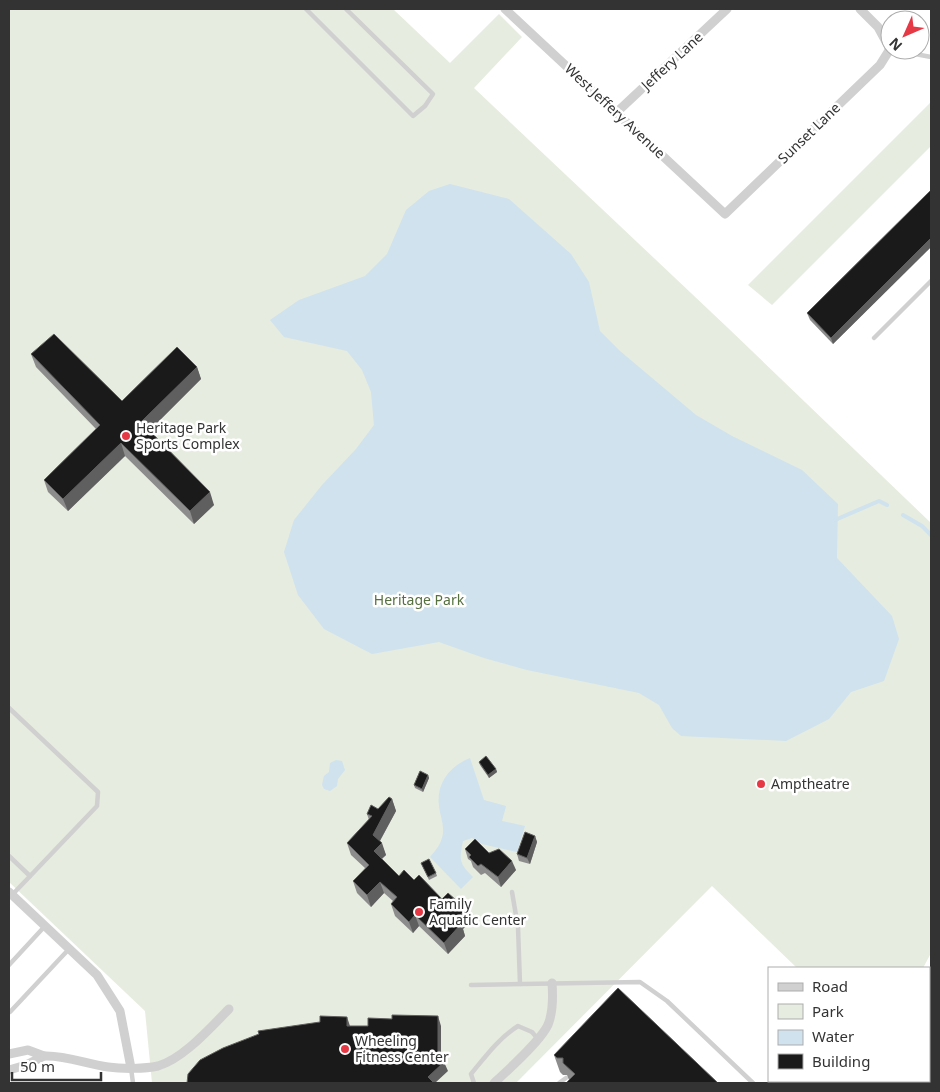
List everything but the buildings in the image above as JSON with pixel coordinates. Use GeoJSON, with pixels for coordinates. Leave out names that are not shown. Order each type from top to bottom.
{"type":"FeatureCollection","features":[{"type":"Feature","properties":{"kind":"street","name":"West Jeffery Avenue"},"geometry":{"type":"LineString","coordinates":[[504,9],[515,12],[725,214]]}},
{"type":"Feature","properties":{"kind":"street","name":"Jeffery Lane"},"geometry":{"type":"LineString","coordinates":[[617,112],[727,9]]}},
{"type":"Feature","properties":{"kind":"street"},"geometry":{"type":"LineString","coordinates":[[860,9],[880,30]]}},
{"type":"Feature","properties":{"kind":"street","name":"Sunset Lane"},"geometry":{"type":"LineString","coordinates":[[725,214],[883,60]]}},
{"type":"Feature","properties":{"kind":"street"},"geometry":{"type":"LineString","coordinates":[[10,894],[96,975],[120,1011],[131,1068]]}},
{"type":"Feature","properties":{"kind":"street"},"geometry":{"type":"LineString","coordinates":[[494,1083],[538,1039],[549,1024],[553,994],[552,983]]}},
{"type":"Feature","properties":{"kind":"street"},"geometry":{"type":"LineString","coordinates":[[9,1070],[26,1065],[44,1056],[57,1055],[108,1067],[158,1066],[182,1053],[230,1009]]}},
{"type":"Feature","properties":{"kind":"street"},"geometry":{"type":"LineString","coordinates":[[9,1054],[28,1050],[44,1056]]}},
{"type":"Feature","properties":{"kind":"lane"},"geometry":{"type":"LineString","coordinates":[[306,9],[413,116],[425,106],[433,94],[346,9]]}},
{"type":"Feature","properties":{"kind":"lane"},"geometry":{"type":"LineString","coordinates":[[874,338],[931,282]]}},
{"type":"Feature","properties":{"kind":"lane"},"geometry":{"type":"LineString","coordinates":[[9,708],[98,792],[97,806],[30,876],[10,894]]}},
{"type":"Feature","properties":{"kind":"lane"},"geometry":{"type":"LineString","coordinates":[[9,856],[30,876]]}},
{"type":"Feature","properties":{"kind":"lane"},"geometry":{"type":"LineString","coordinates":[[512,892],[518,926],[520,984]]}},
{"type":"Feature","properties":{"kind":"lane"},"geometry":{"type":"LineString","coordinates":[[9,965],[45,926]]}},
{"type":"Feature","properties":{"kind":"lane"},"geometry":{"type":"LineString","coordinates":[[9,1011],[69,949]]}},
{"type":"Feature","properties":{"kind":"lane"},"geometry":{"type":"LineString","coordinates":[[471,985],[640,982],[667,1001],[752,1083]]}},
{"type":"Feature","properties":{"kind":"lane"},"geometry":{"type":"LineString","coordinates":[[474,1083],[471,1074],[509,1032],[518,1026],[532,1032],[538,1039]]}},
{"type":"Feature","properties":{"kind":"lane"},"geometry":{"type":"LineString","coordinates":[[131,1068],[133,1083]]}},
{"type":"Feature","properties":{"kind":"lane"},"geometry":{"type":"LineString","coordinates":[[559,1083],[566,1078]]}},
{"type":"Feature","properties":{"kind":"green space","name":"Heritage Park"},"geometry":{"type":"Polygon","coordinates":[[[9,9],[393,9],[450,63],[499,14],[522,37],[474,88],[931,523],[931,953],[924,967],[796,967],[712,886],[516,1083],[152,1083],[145,1011],[9,882],[9,9]]]}},
{"type":"Feature","properties":{"kind":"green space"},"geometry":{"type":"Polygon","coordinates":[[[931,102],[931,146],[772,305],[748,285],[931,102]]]}},
{"type":"Feature","properties":{"kind":"water"},"geometry":{"type":"Polygon","coordinates":[[[450,184],[509,199],[571,254],[589,282],[600,331],[620,351],[696,415],[732,436],[802,470],[838,504],[837,558],[892,616],[899,639],[884,681],[851,692],[829,719],[786,741],[681,736],[672,728],[659,705],[639,693],[527,670],[484,658],[439,642],[372,654],[324,629],[298,595],[284,552],[294,520],[322,485],[356,449],[374,425],[371,392],[362,370],[347,351],[284,337],[270,320],[299,300],[365,276],[387,254],[406,210],[429,191],[450,184]]]}},
{"type":"Feature","properties":{"kind":"water"},"geometry":{"type":"Polygon","coordinates":[[[470,758],[484,800],[506,806],[502,821],[525,826],[517,852],[482,844],[472,838],[463,841],[461,861],[473,877],[461,889],[430,857],[440,843],[443,833],[439,809],[442,783],[456,766],[470,758]]]}},
{"type":"Feature","properties":{"kind":"water"},"geometry":{"type":"Polygon","coordinates":[[[336,760],[342,761],[345,770],[338,779],[337,786],[330,791],[324,789],[322,785],[324,776],[329,772],[330,763],[336,760]]]}},
{"type":"Feature","properties":{"kind":"waterway"},"geometry":{"type":"LineString","coordinates":[[835,520],[879,501],[887,505]]}},
{"type":"Feature","properties":{"kind":"waterway"},"geometry":{"type":"LineString","coordinates":[[903,515],[922,526],[931,535]]}},
{"type":"Feature","properties":{"kind":"place","name":"Heritage Park Sports Complex"},"geometry":{"type":"Point","coordinates":[126,436]}},
{"type":"Feature","properties":{"kind":"place","name":"Amptheatre"},"geometry":{"type":"Point","coordinates":[761,784]}},
{"type":"Feature","properties":{"kind":"place","name":"Family Aquatic Center"},"geometry":{"type":"Point","coordinates":[419,912]}},
{"type":"Feature","properties":{"kind":"place","name":"Wheeling Fitness Center"},"geometry":{"type":"Point","coordinates":[345,1049]}}]}
